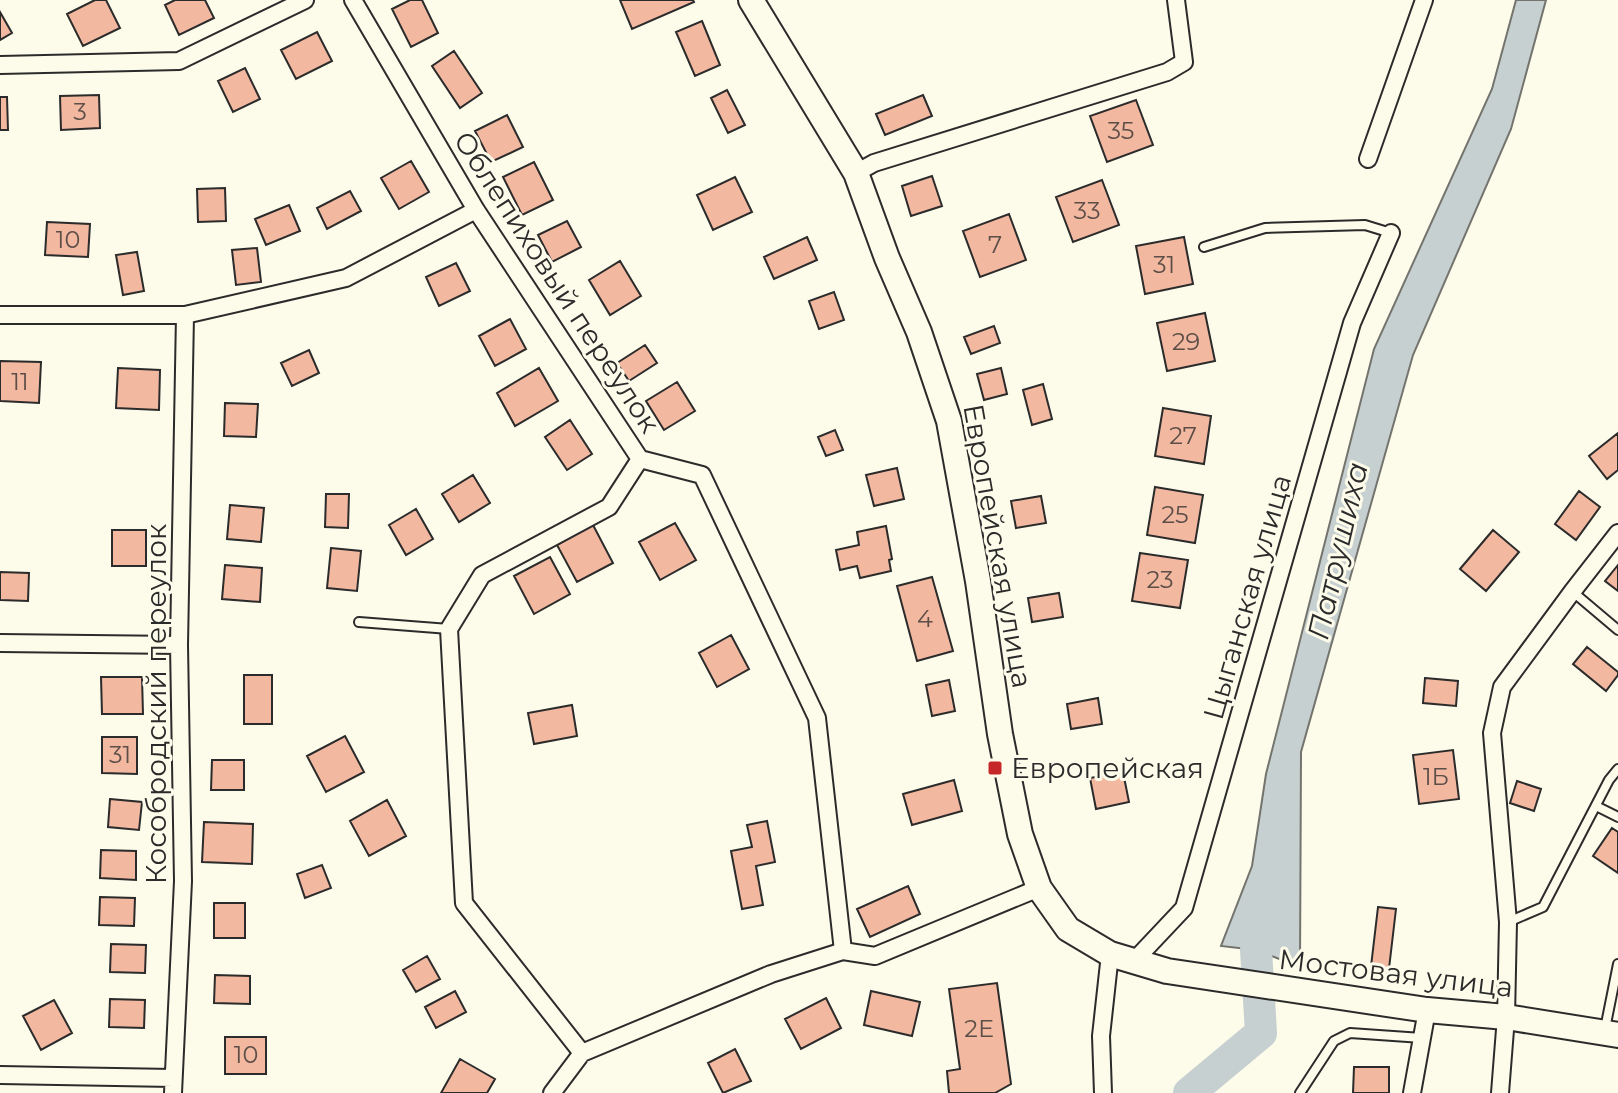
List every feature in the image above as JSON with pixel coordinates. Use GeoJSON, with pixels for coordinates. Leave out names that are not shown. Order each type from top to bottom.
{"type":"FeatureCollection","features":[{"type":"Feature","properties":{"kind":"street"},"geometry":{"type":"LineString","coordinates":[[0,65],[179,61],[305,0]]}},
{"type":"Feature","properties":{"kind":"street","name":"Облепиховый переулок"},"geometry":{"type":"LineString","coordinates":[[353,0],[476,210],[640,459],[609,507],[482,575],[449,629]]}},
{"type":"Feature","properties":{"kind":"street","name":"Европейская улица"},"geometry":{"type":"LineString","coordinates":[[751,0],[856,173],[887,258],[919,332],[949,421],[978,581],[1006,765],[1020,834],[1039,888],[1068,929],[1110,954],[1167,971]]}},
{"type":"Feature","properties":{"kind":"street"},"geometry":{"type":"LineString","coordinates":[[856,173],[874,163],[1167,72],[1184,62],[1176,0]]}},
{"type":"Feature","properties":{"kind":"street"},"geometry":{"type":"LineString","coordinates":[[1368,159],[1424,0]]}},
{"type":"Feature","properties":{"kind":"street"},"geometry":{"type":"LineString","coordinates":[[0,315],[185,315],[346,278],[476,210]]}},
{"type":"Feature","properties":{"kind":"street","name":"Цыганская улица"},"geometry":{"type":"LineString","coordinates":[[1134,961],[1184,908],[1352,323],[1391,233]]}},
{"type":"Feature","properties":{"kind":"street","name":"Кособродский переулок"},"geometry":{"type":"LineString","coordinates":[[173,1086],[183,881],[179,645],[185,315]]}},
{"type":"Feature","properties":{"kind":"street"},"geometry":{"type":"LineString","coordinates":[[640,459],[702,475],[817,718],[843,951]]}},
{"type":"Feature","properties":{"kind":"street"},"geometry":{"type":"LineString","coordinates":[[1500,1093],[1506,1017],[1508,922],[1492,733],[1502,687],[1618,533]]}},
{"type":"Feature","properties":{"kind":"street"},"geometry":{"type":"LineString","coordinates":[[449,629],[464,903],[582,1053]]}},
{"type":"Feature","properties":{"kind":"street"},"geometry":{"type":"LineString","coordinates":[[0,643],[179,645]]}},
{"type":"Feature","properties":{"kind":"street"},"geometry":{"type":"LineString","coordinates":[[552,1093],[582,1053],[771,974],[843,951],[875,956],[1039,888]]}},
{"type":"Feature","properties":{"kind":"street"},"geometry":{"type":"LineString","coordinates":[[1103,1093],[1101,1036],[1110,954]]}},
{"type":"Feature","properties":{"kind":"street","name":"Мостовая улица"},"geometry":{"type":"LineString","coordinates":[[1167,971],[1611,1034]]}},
{"type":"Feature","properties":{"kind":"street"},"geometry":{"type":"LineString","coordinates":[[1412,1093],[1427,1010]]}},
{"type":"Feature","properties":{"kind":"street"},"geometry":{"type":"LineString","coordinates":[[0,1075],[173,1086]]}},
{"type":"Feature","properties":{"kind":"lane"},"geometry":{"type":"LineString","coordinates":[[1204,247],[1265,228],[1365,225],[1391,233]]}},
{"type":"Feature","properties":{"kind":"lane"},"geometry":{"type":"LineString","coordinates":[[1572,592],[1618,630]]}},
{"type":"Feature","properties":{"kind":"lane"},"geometry":{"type":"LineString","coordinates":[[359,622],[449,629]]}},
{"type":"Feature","properties":{"kind":"lane"},"geometry":{"type":"LineString","coordinates":[[1508,922],[1543,907],[1609,780],[1618,769]]}},
{"type":"Feature","properties":{"kind":"lane"},"geometry":{"type":"LineString","coordinates":[[1596,806],[1618,817]]}},
{"type":"Feature","properties":{"kind":"lane"},"geometry":{"type":"LineString","coordinates":[[1611,1034],[1618,964]]}},
{"type":"Feature","properties":{"kind":"lane"},"geometry":{"type":"LineString","coordinates":[[1300,1093],[1334,1041],[1350,1033],[1422,1038]]}},
{"type":"Feature","properties":{"kind":"water"},"geometry":{"type":"Polygon","coordinates":[[[1516,0],[1546,0],[1511,129],[1413,355],[1301,752],[1300,967],[1256,950],[1221,946],[1252,866],[1266,774],[1374,349],[1492,89],[1516,0]]]}},
{"type":"Feature","properties":{"kind":"building"},"geometry":{"type":"Polygon","coordinates":[[[95,0],[106,0],[120,28],[83,46],[67,14],[95,0]]]}},
{"type":"Feature","properties":{"kind":"building"},"geometry":{"type":"Polygon","coordinates":[[[175,0],[205,0],[214,18],[179,35],[165,5],[175,0]]]}},
{"type":"Feature","properties":{"kind":"building"},"geometry":{"type":"Polygon","coordinates":[[[410,0],[422,0],[438,33],[411,47],[392,9],[410,0]]]}},
{"type":"Feature","properties":{"kind":"building"},"geometry":{"type":"Polygon","coordinates":[[[620,0],[693,0],[694,2],[632,29],[620,0]]]}},
{"type":"Feature","properties":{"kind":"building"},"geometry":{"type":"Polygon","coordinates":[[[0,12],[12,33],[0,40],[0,12]]]}},
{"type":"Feature","properties":{"kind":"building"},"geometry":{"type":"Polygon","coordinates":[[[702,21],[720,65],[695,76],[676,32],[702,21]]]}},
{"type":"Feature","properties":{"kind":"building"},"geometry":{"type":"Polygon","coordinates":[[[317,32],[332,61],[296,79],[281,50],[317,32]]]}},
{"type":"Feature","properties":{"kind":"building"},"geometry":{"type":"Polygon","coordinates":[[[454,51],[482,93],[460,108],[432,66],[454,51]]]}},
{"type":"Feature","properties":{"kind":"building"},"geometry":{"type":"Polygon","coordinates":[[[245,68],[260,99],[233,112],[218,81],[245,68]]]}},
{"type":"Feature","properties":{"kind":"building"},"geometry":{"type":"Polygon","coordinates":[[[727,90],[745,125],[728,133],[711,98],[727,90]]]}},
{"type":"Feature","properties":{"kind":"building"},"geometry":{"type":"Polygon","coordinates":[[[99,95],[100,128],[61,130],[60,96],[99,95]]]}},
{"type":"Feature","properties":{"kind":"building"},"geometry":{"type":"Polygon","coordinates":[[[923,95],[932,116],[885,135],[876,114],[923,95]]]}},
{"type":"Feature","properties":{"kind":"building"},"geometry":{"type":"Polygon","coordinates":[[[0,97],[7,97],[8,130],[0,130],[0,97]]]}},
{"type":"Feature","properties":{"kind":"building"},"geometry":{"type":"Polygon","coordinates":[[[1136,100],[1153,145],[1107,162],[1090,116],[1136,100]]]}},
{"type":"Feature","properties":{"kind":"building"},"geometry":{"type":"Polygon","coordinates":[[[507,115],[523,147],[491,162],[475,131],[507,115]]]}},
{"type":"Feature","properties":{"kind":"building"},"geometry":{"type":"Polygon","coordinates":[[[411,161],[429,192],[399,209],[381,178],[411,161]]]}},
{"type":"Feature","properties":{"kind":"building"},"geometry":{"type":"Polygon","coordinates":[[[534,162],[553,200],[522,215],[503,177],[534,162]]]}},
{"type":"Feature","properties":{"kind":"building"},"geometry":{"type":"Polygon","coordinates":[[[932,176],[942,206],[911,216],[902,186],[932,176]]]}},
{"type":"Feature","properties":{"kind":"building"},"geometry":{"type":"Polygon","coordinates":[[[735,177],[752,212],[713,230],[697,195],[735,177]]]}},
{"type":"Feature","properties":{"kind":"building"},"geometry":{"type":"Polygon","coordinates":[[[1102,180],[1119,225],[1073,242],[1056,197],[1102,180]]]}},
{"type":"Feature","properties":{"kind":"building"},"geometry":{"type":"Polygon","coordinates":[[[225,188],[226,221],[198,222],[197,189],[225,188]]]}},
{"type":"Feature","properties":{"kind":"building"},"geometry":{"type":"Polygon","coordinates":[[[350,191],[361,211],[327,229],[317,208],[350,191]]]}},
{"type":"Feature","properties":{"kind":"building"},"geometry":{"type":"Polygon","coordinates":[[[289,205],[300,231],[266,245],[255,219],[289,205]]]}},
{"type":"Feature","properties":{"kind":"building"},"geometry":{"type":"Polygon","coordinates":[[[1009,214],[1026,260],[980,277],[963,231],[1009,214]]]}},
{"type":"Feature","properties":{"kind":"building"},"geometry":{"type":"Polygon","coordinates":[[[567,221],[581,247],[552,262],[538,235],[567,221]]]}},
{"type":"Feature","properties":{"kind":"building"},"geometry":{"type":"Polygon","coordinates":[[[47,222],[90,224],[88,257],[45,255],[47,222]]]}},
{"type":"Feature","properties":{"kind":"building"},"geometry":{"type":"Polygon","coordinates":[[[807,237],[817,260],[774,279],[764,257],[807,237]]]}},
{"type":"Feature","properties":{"kind":"building"},"geometry":{"type":"Polygon","coordinates":[[[1184,237],[1193,284],[1145,294],[1136,246],[1184,237]]]}},
{"type":"Feature","properties":{"kind":"building"},"geometry":{"type":"Polygon","coordinates":[[[257,248],[261,282],[236,285],[232,250],[257,248]]]}},
{"type":"Feature","properties":{"kind":"building"},"geometry":{"type":"Polygon","coordinates":[[[137,252],[144,291],[123,295],[116,255],[137,252]]]}},
{"type":"Feature","properties":{"kind":"building"},"geometry":{"type":"Polygon","coordinates":[[[620,261],[641,296],[610,315],[589,280],[620,261]]]}},
{"type":"Feature","properties":{"kind":"building"},"geometry":{"type":"Polygon","coordinates":[[[456,263],[470,291],[439,306],[426,277],[456,263]]]}},
{"type":"Feature","properties":{"kind":"building"},"geometry":{"type":"Polygon","coordinates":[[[834,292],[844,320],[819,329],[809,301],[834,292]]]}},
{"type":"Feature","properties":{"kind":"building"},"geometry":{"type":"Polygon","coordinates":[[[1205,313],[1215,361],[1167,371],[1157,323],[1205,313]]]}},
{"type":"Feature","properties":{"kind":"building"},"geometry":{"type":"Polygon","coordinates":[[[510,319],[526,349],[495,366],[479,336],[510,319]]]}},
{"type":"Feature","properties":{"kind":"building"},"geometry":{"type":"Polygon","coordinates":[[[994,326],[1000,343],[971,354],[964,337],[994,326]]]}},
{"type":"Feature","properties":{"kind":"building"},"geometry":{"type":"Polygon","coordinates":[[[645,345],[657,363],[629,381],[617,363],[645,345]]]}},
{"type":"Feature","properties":{"kind":"building"},"geometry":{"type":"Polygon","coordinates":[[[309,350],[319,373],[292,386],[281,363],[309,350]]]}},
{"type":"Feature","properties":{"kind":"building"},"geometry":{"type":"Polygon","coordinates":[[[0,361],[41,362],[39,403],[0,401],[0,361]]]}},
{"type":"Feature","properties":{"kind":"building"},"geometry":{"type":"Polygon","coordinates":[[[118,368],[160,370],[159,410],[116,408],[118,368]]]}},
{"type":"Feature","properties":{"kind":"building"},"geometry":{"type":"Polygon","coordinates":[[[539,368],[558,401],[515,426],[497,393],[539,368]]]}},
{"type":"Feature","properties":{"kind":"building"},"geometry":{"type":"Polygon","coordinates":[[[1001,368],[1007,394],[984,400],[977,374],[1001,368]]]}},
{"type":"Feature","properties":{"kind":"building"},"geometry":{"type":"Polygon","coordinates":[[[677,382],[695,411],[664,430],[646,401],[677,382]]]}},
{"type":"Feature","properties":{"kind":"building"},"geometry":{"type":"Polygon","coordinates":[[[1043,384],[1052,419],[1032,425],[1023,390],[1043,384]]]}},
{"type":"Feature","properties":{"kind":"building"},"geometry":{"type":"Polygon","coordinates":[[[225,403],[258,404],[256,437],[224,436],[225,403]]]}},
{"type":"Feature","properties":{"kind":"building"},"geometry":{"type":"Polygon","coordinates":[[[1163,408],[1211,416],[1204,464],[1155,456],[1163,408]]]}},
{"type":"Feature","properties":{"kind":"building"},"geometry":{"type":"Polygon","coordinates":[[[570,420],[592,454],[567,470],[545,437],[570,420]]]}},
{"type":"Feature","properties":{"kind":"building"},"geometry":{"type":"Polygon","coordinates":[[[835,430],[843,450],[826,456],[818,437],[835,430]]]}},
{"type":"Feature","properties":{"kind":"building"},"geometry":{"type":"Polygon","coordinates":[[[1618,433],[1618,470],[1607,479],[1589,456],[1618,433]]]}},
{"type":"Feature","properties":{"kind":"building"},"geometry":{"type":"Polygon","coordinates":[[[897,468],[904,499],[874,506],[866,475],[897,468]]]}},
{"type":"Feature","properties":{"kind":"building"},"geometry":{"type":"Polygon","coordinates":[[[473,475],[490,503],[459,522],[442,494],[473,475]]]}},
{"type":"Feature","properties":{"kind":"building"},"geometry":{"type":"Polygon","coordinates":[[[1155,487],[1203,495],[1195,543],[1147,535],[1155,487]]]}},
{"type":"Feature","properties":{"kind":"building"},"geometry":{"type":"Polygon","coordinates":[[[1579,491],[1600,507],[1576,540],[1555,524],[1579,491]]]}},
{"type":"Feature","properties":{"kind":"building"},"geometry":{"type":"Polygon","coordinates":[[[326,494],[349,494],[348,528],[325,527],[326,494]]]}},
{"type":"Feature","properties":{"kind":"building"},"geometry":{"type":"Polygon","coordinates":[[[1041,496],[1046,523],[1016,528],[1011,501],[1041,496]]]}},
{"type":"Feature","properties":{"kind":"building"},"geometry":{"type":"Polygon","coordinates":[[[230,505],[264,508],[261,542],[227,539],[230,505]]]}},
{"type":"Feature","properties":{"kind":"building"},"geometry":{"type":"Polygon","coordinates":[[[416,509],[433,539],[406,555],[389,525],[416,509]]]}},
{"type":"Feature","properties":{"kind":"building"},"geometry":{"type":"Polygon","coordinates":[[[675,523],[696,560],[660,580],[639,542],[675,523]]]}},
{"type":"Feature","properties":{"kind":"building"},"geometry":{"type":"Polygon","coordinates":[[[593,525],[613,563],[577,582],[557,545],[593,525]]]}},
{"type":"Feature","properties":{"kind":"building"},"geometry":{"type":"Polygon","coordinates":[[[886,526],[891,571],[860,578],[857,566],[840,570],[836,550],[859,545],[857,532],[886,526]]]}},
{"type":"Feature","properties":{"kind":"building"},"geometry":{"type":"Polygon","coordinates":[[[112,530],[146,530],[146,566],[112,566],[112,530]]]}},
{"type":"Feature","properties":{"kind":"building"},"geometry":{"type":"Polygon","coordinates":[[[1493,530],[1519,552],[1486,591],[1460,569],[1493,530]]]}},
{"type":"Feature","properties":{"kind":"building"},"geometry":{"type":"Polygon","coordinates":[[[331,548],[361,551],[357,591],[327,588],[331,548]]]}},
{"type":"Feature","properties":{"kind":"building"},"geometry":{"type":"Polygon","coordinates":[[[1140,553],[1188,560],[1180,608],[1132,601],[1140,553]]]}},
{"type":"Feature","properties":{"kind":"building"},"geometry":{"type":"Polygon","coordinates":[[[550,557],[570,594],[534,614],[514,576],[550,557]]]}},
{"type":"Feature","properties":{"kind":"building"},"geometry":{"type":"Polygon","coordinates":[[[225,565],[262,568],[260,602],[222,599],[225,565]]]}},
{"type":"Feature","properties":{"kind":"building"},"geometry":{"type":"Polygon","coordinates":[[[1618,565],[1618,591],[1605,581],[1618,565]]]}},
{"type":"Feature","properties":{"kind":"building"},"geometry":{"type":"Polygon","coordinates":[[[0,572],[29,573],[28,601],[0,600],[0,572]]]}},
{"type":"Feature","properties":{"kind":"building"},"geometry":{"type":"Polygon","coordinates":[[[932,577],[953,651],[917,661],[897,586],[932,577]]]}},
{"type":"Feature","properties":{"kind":"building"},"geometry":{"type":"Polygon","coordinates":[[[1059,593],[1063,617],[1032,622],[1028,598],[1059,593]]]}},
{"type":"Feature","properties":{"kind":"building"},"geometry":{"type":"Polygon","coordinates":[[[731,635],[749,669],[717,687],[699,653],[731,635]]]}},
{"type":"Feature","properties":{"kind":"building"},"geometry":{"type":"Polygon","coordinates":[[[1587,647],[1618,672],[1606,691],[1573,664],[1587,647]]]}},
{"type":"Feature","properties":{"kind":"building"},"geometry":{"type":"Polygon","coordinates":[[[244,675],[272,675],[272,724],[244,724],[244,675]]]}},
{"type":"Feature","properties":{"kind":"building"},"geometry":{"type":"Polygon","coordinates":[[[101,677],[142,677],[143,714],[102,714],[101,677]]]}},
{"type":"Feature","properties":{"kind":"building"},"geometry":{"type":"Polygon","coordinates":[[[1425,678],[1458,681],[1456,706],[1423,703],[1425,678]]]}},
{"type":"Feature","properties":{"kind":"building"},"geometry":{"type":"Polygon","coordinates":[[[949,680],[955,711],[932,716],[926,685],[949,680]]]}},
{"type":"Feature","properties":{"kind":"building"},"geometry":{"type":"Polygon","coordinates":[[[1098,698],[1102,724],[1071,729],[1067,704],[1098,698]]]}},
{"type":"Feature","properties":{"kind":"building"},"geometry":{"type":"Polygon","coordinates":[[[572,705],[577,736],[534,744],[528,713],[572,705]]]}},
{"type":"Feature","properties":{"kind":"building"},"geometry":{"type":"Polygon","coordinates":[[[345,736],[364,772],[326,792],[307,756],[345,736]]]}},
{"type":"Feature","properties":{"kind":"building"},"geometry":{"type":"Polygon","coordinates":[[[102,737],[137,737],[137,774],[102,773],[102,737]]]}},
{"type":"Feature","properties":{"kind":"building"},"geometry":{"type":"Polygon","coordinates":[[[1453,750],[1459,799],[1419,804],[1413,755],[1453,750]]]}},
{"type":"Feature","properties":{"kind":"building"},"geometry":{"type":"Polygon","coordinates":[[[212,760],[244,760],[244,790],[211,790],[212,760]]]}},
{"type":"Feature","properties":{"kind":"building"},"geometry":{"type":"Polygon","coordinates":[[[1123,772],[1129,802],[1096,809],[1090,778],[1123,772]]]}},
{"type":"Feature","properties":{"kind":"building"},"geometry":{"type":"Polygon","coordinates":[[[954,780],[962,811],[912,825],[903,794],[954,780]]]}},
{"type":"Feature","properties":{"kind":"building"},"geometry":{"type":"Polygon","coordinates":[[[1517,781],[1541,789],[1534,811],[1510,803],[1517,781]]]}},
{"type":"Feature","properties":{"kind":"building"},"geometry":{"type":"Polygon","coordinates":[[[110,799],[142,802],[139,830],[108,827],[110,799]]]}},
{"type":"Feature","properties":{"kind":"building"},"geometry":{"type":"Polygon","coordinates":[[[387,800],[406,836],[369,856],[350,821],[387,800]]]}},
{"type":"Feature","properties":{"kind":"building"},"geometry":{"type":"Polygon","coordinates":[[[767,821],[775,862],[756,866],[763,905],[742,909],[731,851],[752,847],[747,825],[767,821]]]}},
{"type":"Feature","properties":{"kind":"building"},"geometry":{"type":"Polygon","coordinates":[[[204,822],[253,824],[252,864],[202,862],[204,822]]]}},
{"type":"Feature","properties":{"kind":"building"},"geometry":{"type":"Polygon","coordinates":[[[1612,828],[1618,832],[1618,873],[1593,856],[1612,828]]]}},
{"type":"Feature","properties":{"kind":"building"},"geometry":{"type":"Polygon","coordinates":[[[101,850],[136,851],[136,880],[100,878],[101,850]]]}},
{"type":"Feature","properties":{"kind":"building"},"geometry":{"type":"Polygon","coordinates":[[[322,865],[331,888],[305,898],[297,874],[322,865]]]}},
{"type":"Feature","properties":{"kind":"building"},"geometry":{"type":"Polygon","coordinates":[[[908,886],[920,914],[870,937],[857,909],[908,886]]]}},
{"type":"Feature","properties":{"kind":"building"},"geometry":{"type":"Polygon","coordinates":[[[100,897],[135,898],[134,926],[99,925],[100,897]]]}},
{"type":"Feature","properties":{"kind":"building"},"geometry":{"type":"Polygon","coordinates":[[[214,903],[245,903],[245,938],[214,938],[214,903]]]}},
{"type":"Feature","properties":{"kind":"building"},"geometry":{"type":"Polygon","coordinates":[[[1378,907],[1396,909],[1388,977],[1370,975],[1378,907]]]}},
{"type":"Feature","properties":{"kind":"building"},"geometry":{"type":"Polygon","coordinates":[[[111,944],[146,945],[145,973],[110,972],[111,944]]]}},
{"type":"Feature","properties":{"kind":"building"},"geometry":{"type":"Polygon","coordinates":[[[427,956],[440,979],[416,992],[403,970],[427,956]]]}},
{"type":"Feature","properties":{"kind":"building"},"geometry":{"type":"Polygon","coordinates":[[[215,975],[250,976],[250,1004],[214,1003],[215,975]]]}},
{"type":"Feature","properties":{"kind":"building"},"geometry":{"type":"Polygon","coordinates":[[[997,983],[1011,1084],[995,1093],[949,1093],[947,1071],[960,1069],[949,989],[997,983]]]}},
{"type":"Feature","properties":{"kind":"building"},"geometry":{"type":"Polygon","coordinates":[[[455,991],[466,1012],[436,1028],[425,1007],[455,991]]]}},
{"type":"Feature","properties":{"kind":"building"},"geometry":{"type":"Polygon","coordinates":[[[871,991],[920,1002],[912,1036],[864,1025],[871,991]]]}},
{"type":"Feature","properties":{"kind":"building"},"geometry":{"type":"Polygon","coordinates":[[[826,998],[841,1028],[801,1049],[785,1019],[826,998]]]}},
{"type":"Feature","properties":{"kind":"building"},"geometry":{"type":"Polygon","coordinates":[[[110,999],[145,1000],[144,1028],[109,1027],[110,999]]]}},
{"type":"Feature","properties":{"kind":"building"},"geometry":{"type":"Polygon","coordinates":[[[54,1000],[72,1033],[41,1050],[23,1016],[54,1000]]]}},
{"type":"Feature","properties":{"kind":"building"},"geometry":{"type":"Polygon","coordinates":[[[225,1037],[266,1037],[266,1074],[225,1074],[225,1037]]]}},
{"type":"Feature","properties":{"kind":"building"},"geometry":{"type":"Polygon","coordinates":[[[735,1049],[751,1081],[723,1093],[708,1063],[735,1049]]]}},
{"type":"Feature","properties":{"kind":"building"},"geometry":{"type":"Polygon","coordinates":[[[460,1059],[495,1079],[487,1093],[441,1093],[460,1059]]]}},
{"type":"Feature","properties":{"kind":"building"},"geometry":{"type":"Polygon","coordinates":[[[1354,1067],[1389,1067],[1389,1093],[1353,1093],[1354,1067]]]}},
{"type":"Feature","properties":{"kind":"waterway","name":"Патрушиха"},"geometry":{"type":"LineString","coordinates":[[1189,1093],[1261,1033],[1256,950],[1263,909]]}},
{"type":"Feature","properties":{"kind":"place","name":"Европейская"},"geometry":{"type":"Point","coordinates":[995,768]}}]}
